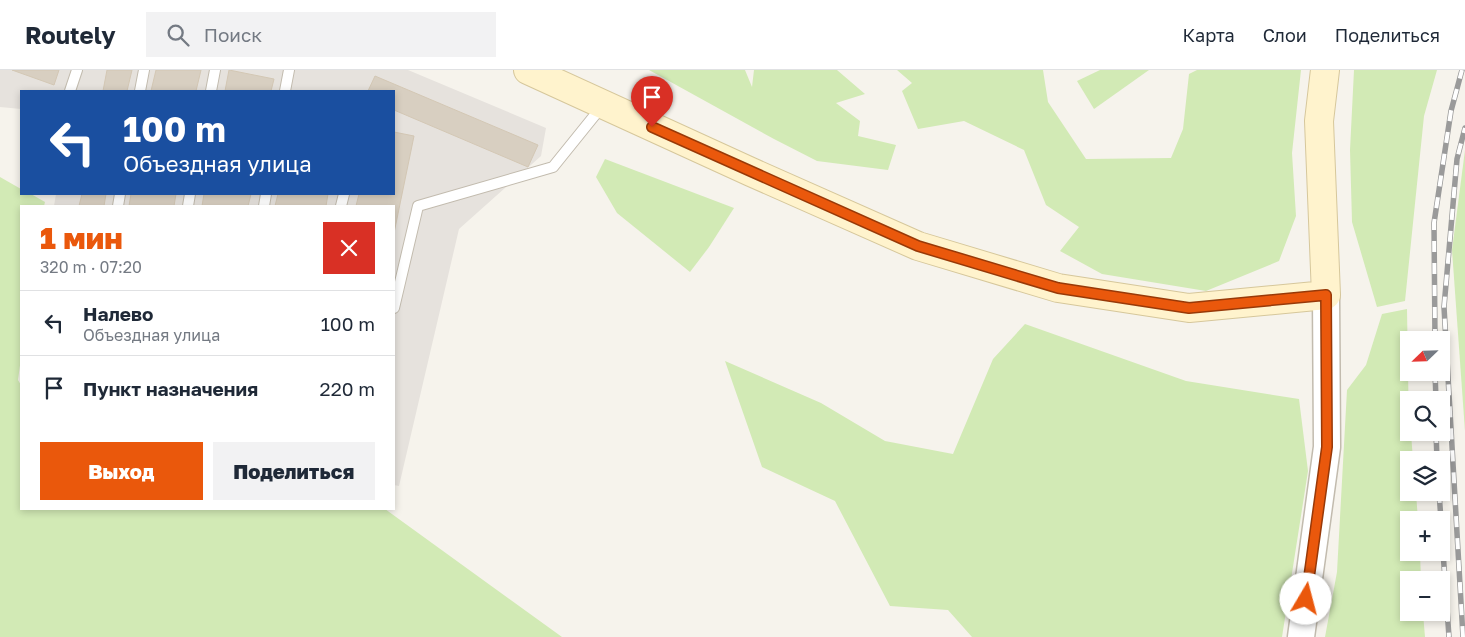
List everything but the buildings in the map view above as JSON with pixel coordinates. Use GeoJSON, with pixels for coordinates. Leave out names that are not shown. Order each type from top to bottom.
{"type":"FeatureCollection","features":[{"type":"Feature","properties":{"kind":"main road"},"geometry":{"type":"LineString","coordinates":[[528,70],[750,172],[918,246],[1058,288],[1189,308],[1326,295],[1319,121],[1325,70]]}},
{"type":"Feature","properties":{"kind":"street"},"geometry":{"type":"LineString","coordinates":[[1301,637],[1327,447],[1326,295]]}},
{"type":"Feature","properties":{"kind":"lane"},"geometry":{"type":"LineString","coordinates":[[70,90],[77,70]]}},
{"type":"Feature","properties":{"kind":"lane"},"geometry":{"type":"LineString","coordinates":[[140,90],[144,70]]}},
{"type":"Feature","properties":{"kind":"lane"},"geometry":{"type":"LineString","coordinates":[[211,90],[215,70]]}},
{"type":"Feature","properties":{"kind":"lane"},"geometry":{"type":"LineString","coordinates":[[285,90],[290,70]]}},
{"type":"Feature","properties":{"kind":"lane"},"geometry":{"type":"LineString","coordinates":[[395,304],[418,206],[553,167],[604,104]]}},
{"type":"Feature","properties":{"kind":"shaded area"},"geometry":{"type":"Polygon","coordinates":[[[0,70],[408,70],[546,128],[541,156],[459,229],[399,486],[395,485],[395,205],[54,205],[56,195],[395,195],[395,90],[20,90],[20,109],[0,107],[0,70]]]}},
{"type":"Feature","properties":{"kind":"green space"},"geometry":{"type":"Polygon","coordinates":[[[649,70],[745,70],[752,87],[754,70],[837,70],[865,94],[836,103],[860,121],[858,136],[896,145],[888,170],[817,161],[649,70]]]}},
{"type":"Feature","properties":{"kind":"green space"},"geometry":{"type":"Polygon","coordinates":[[[897,70],[1043,70],[1048,102],[1086,159],[1171,158],[1183,129],[1189,74],[1197,70],[1301,70],[1292,153],[1296,216],[1279,261],[1206,291],[1102,274],[1060,251],[1079,227],[1046,205],[1024,150],[964,121],[918,129],[902,91],[912,83],[897,70]]]}},
{"type":"Feature","properties":{"kind":"green space"},"geometry":{"type":"Polygon","coordinates":[[[1100,70],[1149,70],[1094,109],[1077,81],[1100,70]]]}},
{"type":"Feature","properties":{"kind":"green space"},"geometry":{"type":"Polygon","coordinates":[[[1354,70],[1437,70],[1424,116],[1405,301],[1377,307],[1352,222],[1350,150],[1354,70]]]}},
{"type":"Feature","properties":{"kind":"green space"},"geometry":{"type":"Polygon","coordinates":[[[1465,150],[1465,431],[1452,250],[1465,150]]]}},
{"type":"Feature","properties":{"kind":"green space"},"geometry":{"type":"Polygon","coordinates":[[[605,159],[734,208],[690,272],[617,213],[596,177],[605,159]]]}},
{"type":"Feature","properties":{"kind":"green space"},"geometry":{"type":"Polygon","coordinates":[[[0,177],[20,188],[20,195],[33,195],[45,202],[44,205],[20,205],[20,365],[18,380],[20,383],[20,510],[386,510],[562,637],[0,637],[0,177]]]}},
{"type":"Feature","properties":{"kind":"green space"},"geometry":{"type":"Polygon","coordinates":[[[1407,309],[1407,331],[1400,331],[1400,381],[1408,381],[1408,391],[1400,391],[1400,441],[1412,441],[1412,451],[1400,451],[1400,501],[1417,501],[1417,511],[1400,511],[1400,561],[1420,561],[1421,571],[1400,571],[1400,621],[1424,621],[1425,637],[1325,637],[1337,572],[1347,390],[1366,365],[1382,314],[1407,309]]]}},
{"type":"Feature","properties":{"kind":"green space"},"geometry":{"type":"Polygon","coordinates":[[[1025,324],[1186,381],[1299,399],[1308,471],[1282,637],[972,637],[948,610],[890,606],[835,501],[762,467],[725,361],[821,403],[885,441],[953,454],[993,359],[1025,324]]]}},
{"type":"Feature","properties":{"kind":"railway"},"geometry":{"type":"LineString","coordinates":[[1435,331],[1434,223],[1451,111],[1462,70]]}},
{"type":"Feature","properties":{"kind":"railway"},"geometry":{"type":"LineString","coordinates":[[1463,637],[1444,307],[1457,159],[1465,128]]}},
{"type":"Feature","properties":{"kind":"railway"},"geometry":{"type":"LineString","coordinates":[[1435,381],[1436,391]]}},
{"type":"Feature","properties":{"kind":"railway"},"geometry":{"type":"LineString","coordinates":[[1436,441],[1437,451]]}},
{"type":"Feature","properties":{"kind":"railway"},"geometry":{"type":"LineString","coordinates":[[1440,501],[1440,511]]}},
{"type":"Feature","properties":{"kind":"railway"},"geometry":{"type":"LineString","coordinates":[[1444,561],[1449,637]]}},
{"type":"Feature","properties":{"kind":"route"},"geometry":{"type":"LineString","coordinates":[[652,127],[918,246],[1058,288],[1189,308],[1326,295],[1327,447],[1306,599]]}}]}
